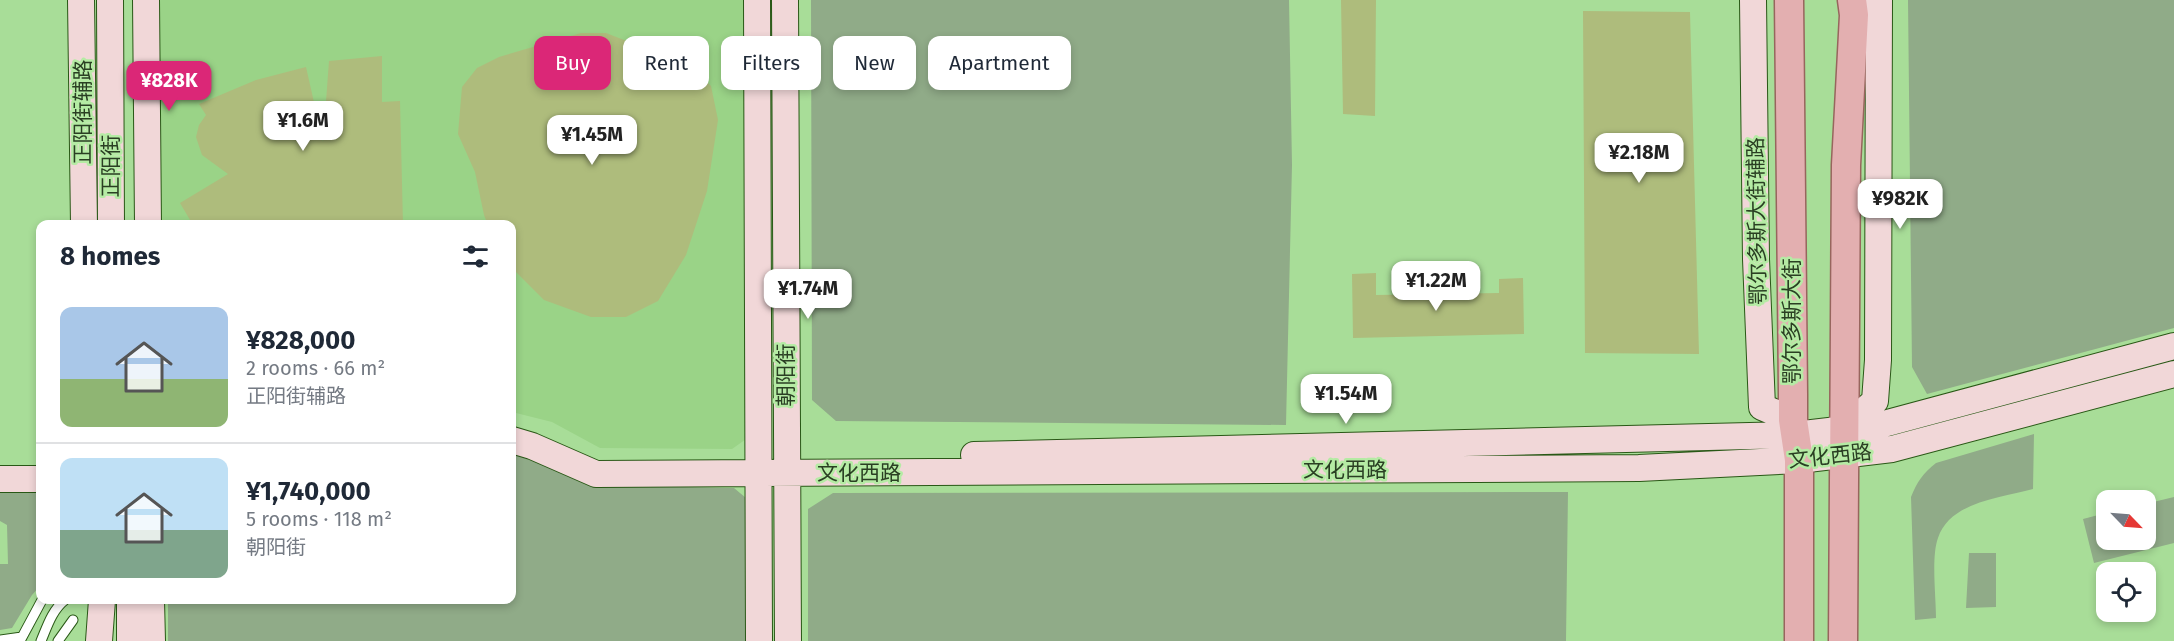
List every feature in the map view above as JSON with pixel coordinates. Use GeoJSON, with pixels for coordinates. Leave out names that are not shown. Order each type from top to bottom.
{"type":"FeatureCollection","features":[{"type":"Feature","properties":{"kind":"main road","name":"鄂尔多斯大街"},"geometry":{"type":"LineString","coordinates":[[1790,0],[1799,641]]}},
{"type":"Feature","properties":{"kind":"main road"},"geometry":{"type":"LineString","coordinates":[[1843,641],[1846,165],[1854,15],[1852,0]]}},
{"type":"Feature","properties":{"kind":"street","name":"正阳街辅路"},"geometry":{"type":"LineString","coordinates":[[81,0],[84,220]]}},
{"type":"Feature","properties":{"kind":"street","name":"正阳街"},"geometry":{"type":"LineString","coordinates":[[110,0],[111,220]]}},
{"type":"Feature","properties":{"kind":"street"},"geometry":{"type":"LineString","coordinates":[[127,0],[128,220]]}},
{"type":"Feature","properties":{"kind":"street"},"geometry":{"type":"LineString","coordinates":[[146,0],[148,220]]}},
{"type":"Feature","properties":{"kind":"street","name":"朝阳街"},"geometry":{"type":"LineString","coordinates":[[757,0],[759,641]]}},
{"type":"Feature","properties":{"kind":"street","name":"朝阳街"},"geometry":{"type":"LineString","coordinates":[[785,0],[788,641]]}},
{"type":"Feature","properties":{"kind":"street","name":"鄂尔多斯大街辅路"},"geometry":{"type":"LineString","coordinates":[[1753,0],[1756,259],[1761,408],[1796,438]]}},
{"type":"Feature","properties":{"kind":"street"},"geometry":{"type":"LineString","coordinates":[[1844,442],[1875,401],[1878,348],[1879,0]]}},
{"type":"Feature","properties":{"kind":"street","name":"文化西路"},"geometry":{"type":"LineString","coordinates":[[1844,442],[1880,425],[2174,346]]}},
{"type":"Feature","properties":{"kind":"street","name":"文化西路"},"geometry":{"type":"LineString","coordinates":[[516,429],[558,443],[596,460],[758,466],[1650,440],[1796,438],[1892,449],[2174,374]]}},
{"type":"Feature","properties":{"kind":"street","name":"文化西路"},"geometry":{"type":"LineString","coordinates":[[516,441],[596,474],[758,466]]}},
{"type":"Feature","properties":{"kind":"street"},"geometry":{"type":"LineString","coordinates":[[0,464],[36,464]]}},
{"type":"Feature","properties":{"kind":"street"},"geometry":{"type":"LineString","coordinates":[[0,479],[36,479]]}},
{"type":"Feature","properties":{"kind":"street"},"geometry":{"type":"LineString","coordinates":[[99,641],[102,604]]}},
{"type":"Feature","properties":{"kind":"street"},"geometry":{"type":"LineString","coordinates":[[130,604],[130,641]]}},
{"type":"Feature","properties":{"kind":"street"},"geometry":{"type":"LineString","coordinates":[[152,604],[152,641]]}},
{"type":"Feature","properties":{"kind":"street"},"geometry":{"type":"LineString","coordinates":[[80,610],[87,641]]}},
{"type":"Feature","properties":{"kind":"lane"},"geometry":{"type":"LineString","coordinates":[[0,640],[21,639],[40,604]]}},
{"type":"Feature","properties":{"kind":"lane"},"geometry":{"type":"LineString","coordinates":[[40,641],[59,604]]}},
{"type":"Feature","properties":{"kind":"lane"},"geometry":{"type":"LineString","coordinates":[[58,641],[80,610]]}},
{"type":"Feature","properties":{"kind":"shaded area"},"geometry":{"type":"Polygon","coordinates":[[[155,0],[750,0],[750,36],[721,36],[721,90],[750,90],[749,437],[732,449],[600,448],[552,422],[516,413],[516,220],[156,220],[155,0]]]}},
{"type":"Feature","properties":{"kind":"shaded area"},"geometry":{"type":"Polygon","coordinates":[[[811,0],[1289,0],[1292,165],[1286,425],[836,421],[812,400],[811,90],[821,90],[821,36],[811,36],[811,0]]]}},
{"type":"Feature","properties":{"kind":"shaded area"},"geometry":{"type":"Polygon","coordinates":[[[1908,0],[2174,0],[2174,328],[1927,394],[1912,367],[1908,0]]]}},
{"type":"Feature","properties":{"kind":"shaded area"},"geometry":{"type":"Polygon","coordinates":[[[2034,434],[2033,489],[1978,503],[1954,516],[1944,526],[1938,538],[1935,555],[1936,618],[1915,620],[1911,497],[1918,482],[1936,463],[2034,434]]]}},
{"type":"Feature","properties":{"kind":"shaded area"},"geometry":{"type":"Polygon","coordinates":[[[516,455],[588,485],[734,488],[746,498],[747,641],[168,641],[168,604],[516,604],[516,455]]]}},
{"type":"Feature","properties":{"kind":"shaded area"},"geometry":{"type":"Polygon","coordinates":[[[0,491],[36,491],[36,590],[12,628],[0,630],[0,564],[8,564],[7,525],[0,521],[0,491]]]}},
{"type":"Feature","properties":{"kind":"shaded area"},"geometry":{"type":"Polygon","coordinates":[[[1568,492],[1566,641],[808,641],[808,509],[833,493],[1568,492]]]}},
{"type":"Feature","properties":{"kind":"shaded area"},"geometry":{"type":"Polygon","coordinates":[[[2174,497],[2174,543],[2156,548],[2156,501],[2174,497]]]}},
{"type":"Feature","properties":{"kind":"shaded area"},"geometry":{"type":"Polygon","coordinates":[[[2096,516],[2096,550],[2146,550],[2094,563],[2083,519],[2096,516]]]}},
{"type":"Feature","properties":{"kind":"shaded area"},"geometry":{"type":"Polygon","coordinates":[[[1969,553],[1996,553],[1996,607],[1966,608],[1969,553]]]}},
{"type":"Feature","properties":{"kind":"building"},"geometry":{"type":"Polygon","coordinates":[[[1341,0],[1376,0],[1375,116],[1343,114],[1341,0]]]}},
{"type":"Feature","properties":{"kind":"building"},"geometry":{"type":"Polygon","coordinates":[[[1583,11],[1690,12],[1699,354],[1585,353],[1583,11]]]}},
{"type":"Feature","properties":{"kind":"building"},"geometry":{"type":"Polygon","coordinates":[[[581,33],[606,33],[623,40],[623,90],[709,90],[709,84],[711,86],[718,120],[707,191],[686,255],[658,301],[626,317],[591,317],[544,300],[516,272],[516,220],[486,220],[475,172],[458,134],[462,87],[477,68],[499,57],[534,47],[534,90],[611,90],[611,36],[571,36],[581,33]]]}},
{"type":"Feature","properties":{"kind":"building"},"geometry":{"type":"Polygon","coordinates":[[[382,56],[382,102],[400,101],[403,220],[190,220],[180,203],[228,174],[202,155],[196,137],[199,125],[206,115],[199,104],[256,80],[306,67],[323,142],[329,61],[382,56]]]}},
{"type":"Feature","properties":{"kind":"building"},"geometry":{"type":"Polygon","coordinates":[[[1376,273],[1376,295],[1499,293],[1499,279],[1523,278],[1524,334],[1353,338],[1352,274],[1376,273]]]}}]}
